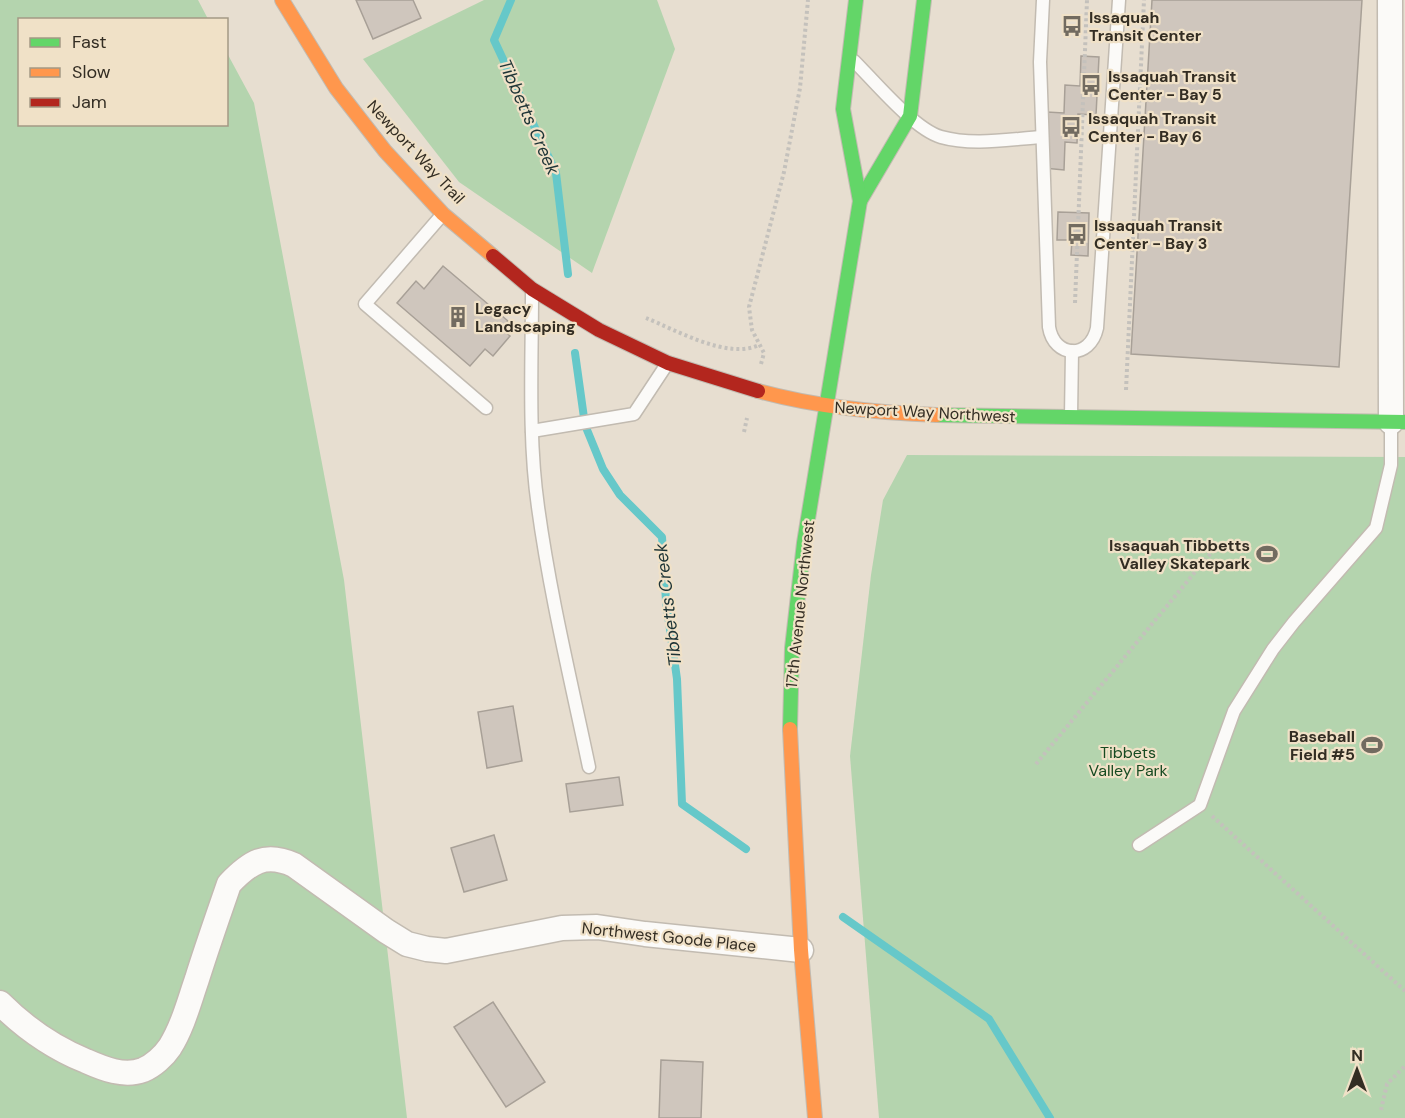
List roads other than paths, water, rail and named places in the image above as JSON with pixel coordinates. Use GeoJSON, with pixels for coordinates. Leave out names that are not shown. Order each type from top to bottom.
{"type":"FeatureCollection","features":[{"type":"Feature","properties":{"kind":"main road","name":"Newport Way Northwest"},"geometry":{"type":"LineString","coordinates":[[282,0],[336,88],[385,151],[443,214],[532,289],[599,330],[668,363],[754,390],[825,406],[896,414],[1398,422]]}},
{"type":"Feature","properties":{"kind":"main road","name":"17th Avenue Northwest"},"geometry":{"type":"LineString","coordinates":[[815,1118],[801,950],[790,731],[792,648],[804,543],[860,201],[843,109],[856,0]]}},
{"type":"Feature","properties":{"kind":"main road","name":"17th Avenue Northwest"},"geometry":{"type":"LineString","coordinates":[[860,201],[910,116],[924,0]]}},
{"type":"Feature","properties":{"kind":"street"},"geometry":{"type":"LineString","coordinates":[[1390,0],[1398,422]]}},
{"type":"Feature","properties":{"kind":"street","name":"Northwest Goode Place"},"geometry":{"type":"LineString","coordinates":[[0,1003],[16,1019],[47,1042],[75,1057],[126,1074],[144,1070],[156,1062],[169,1048],[181,1026],[229,884],[243,869],[268,858],[281,859],[294,865],[407,945],[427,949],[446,951],[562,928],[597,927],[801,950]]}},
{"type":"Feature","properties":{"kind":"lane"},"geometry":{"type":"LineString","coordinates":[[1043,0],[1040,62],[1049,327],[1050,336],[1055,344],[1072,351],[1082,350],[1089,345],[1095,338],[1097,328],[1119,0]]}},
{"type":"Feature","properties":{"kind":"lane"},"geometry":{"type":"LineString","coordinates":[[849,56],[910,116],[928,131],[940,137],[973,141],[1042,137]]}},
{"type":"Feature","properties":{"kind":"lane"},"geometry":{"type":"LineString","coordinates":[[443,214],[365,304],[486,408]]}},
{"type":"Feature","properties":{"kind":"lane"},"geometry":{"type":"LineString","coordinates":[[532,289],[532,431],[537,506],[551,588],[589,767]]}},
{"type":"Feature","properties":{"kind":"lane"},"geometry":{"type":"LineString","coordinates":[[1071,418],[1072,351]]}},
{"type":"Feature","properties":{"kind":"lane"},"geometry":{"type":"LineString","coordinates":[[532,431],[633,414],[668,363]]}},
{"type":"Feature","properties":{"kind":"lane"},"geometry":{"type":"LineString","coordinates":[[1139,845],[1200,805],[1234,711],[1273,649],[1376,528],[1391,465],[1398,422]]}},
{"type":"Feature","properties":{"kind":"waterway","name":"Tibbetts Creek"},"geometry":{"type":"LineString","coordinates":[[511,0],[494,40],[556,173],[568,274]]}},
{"type":"Feature","properties":{"kind":"waterway","name":"Tibbetts Creek"},"geometry":{"type":"LineString","coordinates":[[575,353],[585,425],[603,469],[620,495],[662,537],[666,601],[677,679],[682,804],[746,849]]}},
{"type":"Feature","properties":{"kind":"waterway","name":"Tibbetts Creek"},"geometry":{"type":"LineString","coordinates":[[843,917],[989,1019],[1050,1118]]}},
{"type":"Feature","properties":{"kind":"place","name":"Issaquah Transit Center"},"geometry":{"type":"Point","coordinates":[1072,26]}},
{"type":"Feature","properties":{"kind":"place","name":"Issaquah Transit Center - Bay 5"},"geometry":{"type":"Point","coordinates":[1091,85]}},
{"type":"Feature","properties":{"kind":"place","name":"Issaquah Transit Center - Bay 6"},"geometry":{"type":"Point","coordinates":[1071,127]}},
{"type":"Feature","properties":{"kind":"place","name":"Issaquah Transit Center - Bay 3"},"geometry":{"type":"Point","coordinates":[1077,234]}},
{"type":"Feature","properties":{"kind":"place","name":"Legacy Landscaping"},"geometry":{"type":"Point","coordinates":[458,317]}},
{"type":"Feature","properties":{"kind":"place","name":"Issaquah Tibbetts Valley Skatepark"},"geometry":{"type":"Point","coordinates":[1267,554]}},
{"type":"Feature","properties":{"kind":"place","name":"Baseball Field #5"},"geometry":{"type":"Point","coordinates":[1372,745]}},
{"type":"Feature","properties":{"kind":"park label","name":"Tibbets Valley Park"},"geometry":{"type":"Point","coordinates":[1128,761]}}]}
